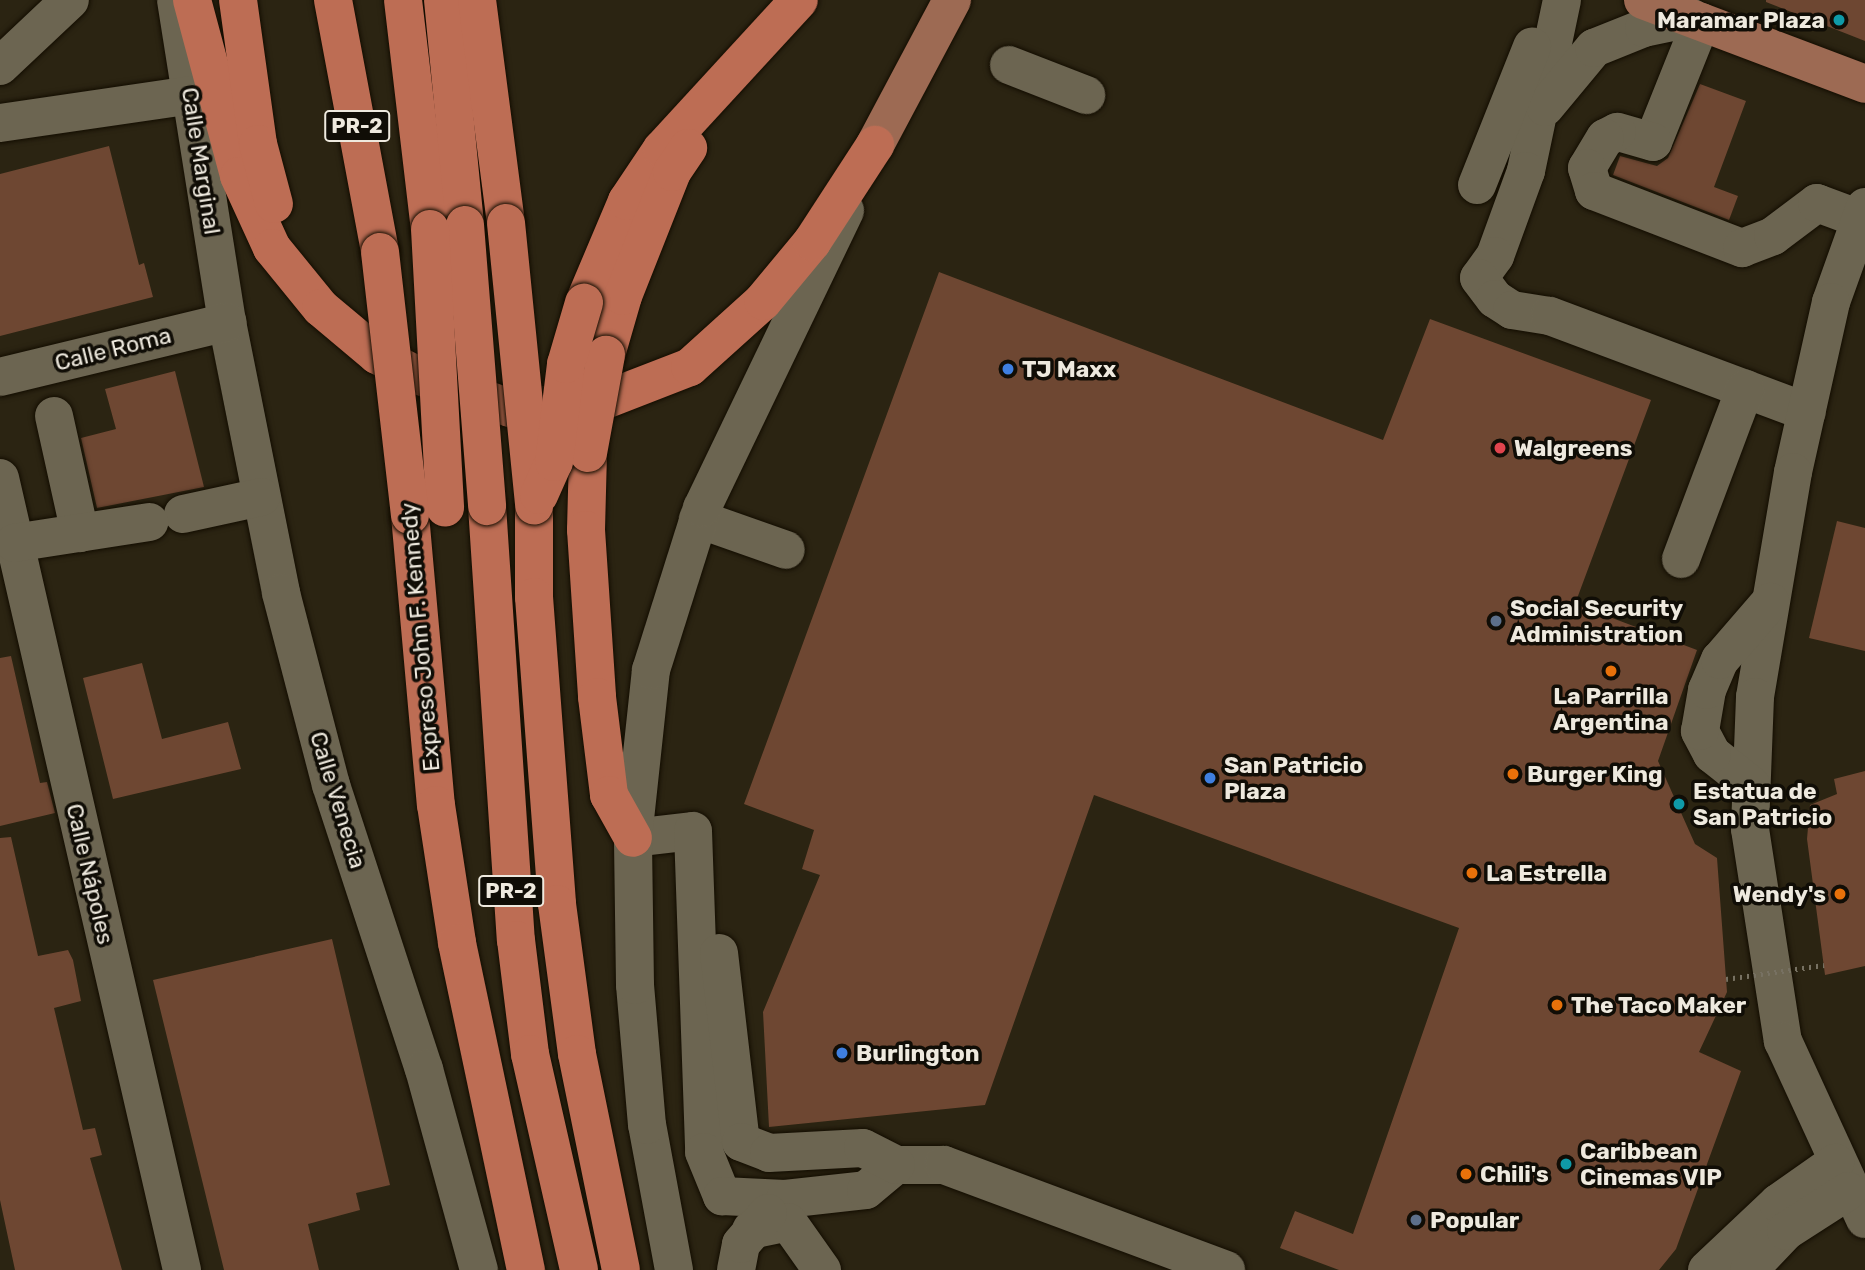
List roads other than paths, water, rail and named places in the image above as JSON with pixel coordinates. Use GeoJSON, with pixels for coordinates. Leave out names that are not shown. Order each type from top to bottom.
{"type":"FeatureCollection","features":[{"type":"Feature","properties":{"kind":"highway"},"geometry":{"type":"LineString","coordinates":[[192,0],[254,216],[272,248],[321,308],[377,355],[471,396],[532,409],[605,400],[690,367],[718,347],[812,242],[875,145]]}},
{"type":"Feature","properties":{"kind":"highway"},"geometry":{"type":"LineString","coordinates":[[239,0],[258,144],[273,202],[321,308]]}},
{"type":"Feature","properties":{"kind":"highway","name":"Expreso John F. Kennedy"},"geometry":{"type":"LineString","coordinates":[[333,0],[427,511],[416,598],[436,805],[457,943],[526,1270]]}},
{"type":"Feature","properties":{"kind":"highway"},"geometry":{"type":"LineString","coordinates":[[402,0],[447,227],[427,511]]}},
{"type":"Feature","properties":{"kind":"highway","name":"PR-2"},"geometry":{"type":"LineString","coordinates":[[443,0],[447,227],[487,506],[516,940],[530,1054],[579,1270]]}},
{"type":"Feature","properties":{"kind":"highway"},"geometry":{"type":"LineString","coordinates":[[477,0],[506,223],[534,506],[534,597],[557,904],[577,1054],[621,1270]]}},
{"type":"Feature","properties":{"kind":"highway"},"geometry":{"type":"LineString","coordinates":[[534,506],[554,462],[566,364],[584,303],[627,201],[662,149],[799,0]]}},
{"type":"Feature","properties":{"kind":"highway"},"geometry":{"type":"LineString","coordinates":[[633,838],[609,794],[603,746],[586,530],[589,453],[606,355],[623,296],[672,172],[752,49]]}},
{"type":"Feature","properties":{"kind":"main road"},"geometry":{"type":"LineString","coordinates":[[875,145],[952,0]]}},
{"type":"Feature","properties":{"kind":"main road"},"geometry":{"type":"LineString","coordinates":[[1643,0],[1865,84]]}},
{"type":"Feature","properties":{"kind":"street"},"geometry":{"type":"LineString","coordinates":[[0,66],[70,0]]}},
{"type":"Feature","properties":{"kind":"street","name":"Calle Marginal"},"geometry":{"type":"LineString","coordinates":[[176,0],[227,322]]}},
{"type":"Feature","properties":{"kind":"street"},"geometry":{"type":"LineString","coordinates":[[1477,185],[1552,0]]}},
{"type":"Feature","properties":{"kind":"street"},"geometry":{"type":"LineString","coordinates":[[1562,0],[1526,171],[1495,256],[1479,278],[1486,289],[1512,310],[1550,316],[1807,412]]}},
{"type":"Feature","properties":{"kind":"street"},"geometry":{"type":"LineString","coordinates":[[1536,120],[1594,48],[1644,28],[1697,20],[1653,142],[1629,133],[1605,138],[1587,168],[1594,191],[1742,248],[1773,236],[1818,203],[1863,213],[1831,302],[1770,602],[1755,697],[1750,829],[1783,1041],[1852,1196]]}},
{"type":"Feature","properties":{"kind":"street"},"geometry":{"type":"LineString","coordinates":[[1009,65],[1086,95]]}},
{"type":"Feature","properties":{"kind":"street"},"geometry":{"type":"LineString","coordinates":[[0,123],[191,95]]}},
{"type":"Feature","properties":{"kind":"street"},"geometry":{"type":"LineString","coordinates":[[674,1270],[647,1125],[635,985],[633,838],[651,670],[698,519],[875,145]]}},
{"type":"Feature","properties":{"kind":"street","name":"Calle Roma"},"geometry":{"type":"LineString","coordinates":[[0,377],[227,322]]}},
{"type":"Feature","properties":{"kind":"street","name":"Calle Venecia"},"geometry":{"type":"LineString","coordinates":[[227,322],[261,497],[331,785],[424,1069],[479,1270]]}},
{"type":"Feature","properties":{"kind":"street"},"geometry":{"type":"LineString","coordinates":[[1681,559],[1745,389]]}},
{"type":"Feature","properties":{"kind":"street"},"geometry":{"type":"LineString","coordinates":[[54,416],[80,533]]}},
{"type":"Feature","properties":{"kind":"street","name":"Calle Nápoles"},"geometry":{"type":"LineString","coordinates":[[0,478],[182,1270]]}},
{"type":"Feature","properties":{"kind":"street"},"geometry":{"type":"LineString","coordinates":[[14,543],[166,518],[261,497]]}},
{"type":"Feature","properties":{"kind":"street"},"geometry":{"type":"LineString","coordinates":[[698,519],[786,550]]}},
{"type":"Feature","properties":{"kind":"street"},"geometry":{"type":"LineString","coordinates":[[1751,785],[1712,754],[1700,731],[1707,690],[1720,660],[1770,602]]}},
{"type":"Feature","properties":{"kind":"street"},"geometry":{"type":"LineString","coordinates":[[633,838],[694,831],[698,884],[698,1060],[708,1172],[722,1196],[785,1199],[866,1191],[896,1165]]}},
{"type":"Feature","properties":{"kind":"street"},"geometry":{"type":"LineString","coordinates":[[698,884],[714,925],[722,971],[741,1142],[769,1153],[863,1148],[896,1165],[944,1165],[1226,1270]]}},
{"type":"Feature","properties":{"kind":"street"},"geometry":{"type":"LineString","coordinates":[[1723,1267],[1778,1203],[1852,1196]]}},
{"type":"Feature","properties":{"kind":"street"},"geometry":{"type":"LineString","coordinates":[[1775,1270],[1852,1196]]}},
{"type":"Feature","properties":{"kind":"street"},"geometry":{"type":"LineString","coordinates":[[736,1270],[751,1230],[785,1199]]}},
{"type":"Feature","properties":{"kind":"street"},"geometry":{"type":"LineString","coordinates":[[751,1230],[788,1222],[822,1270]]}},
{"type":"Feature","properties":{"kind":"place","name":"Maramar Plaza"},"geometry":{"type":"Point","coordinates":[1839,20]}},
{"type":"Feature","properties":{"kind":"place","name":"TJ Maxx"},"geometry":{"type":"Point","coordinates":[1008,369]}},
{"type":"Feature","properties":{"kind":"place","name":"Walgreens"},"geometry":{"type":"Point","coordinates":[1500,448]}},
{"type":"Feature","properties":{"kind":"place","name":"Social Security Administration"},"geometry":{"type":"Point","coordinates":[1496,621]}},
{"type":"Feature","properties":{"kind":"place","name":"La Parrilla Argentina"},"geometry":{"type":"Point","coordinates":[1611,671]}},
{"type":"Feature","properties":{"kind":"place","name":"Burger King"},"geometry":{"type":"Point","coordinates":[1513,774]}},
{"type":"Feature","properties":{"kind":"place","name":"San Patricio Plaza"},"geometry":{"type":"Point","coordinates":[1210,778]}},
{"type":"Feature","properties":{"kind":"place","name":"Estatua de San Patricio"},"geometry":{"type":"Point","coordinates":[1679,804]}},
{"type":"Feature","properties":{"kind":"place","name":"La Estrella"},"geometry":{"type":"Point","coordinates":[1472,873]}},
{"type":"Feature","properties":{"kind":"place","name":"Wendy's"},"geometry":{"type":"Point","coordinates":[1840,894]}},
{"type":"Feature","properties":{"kind":"place","name":"The Taco Maker"},"geometry":{"type":"Point","coordinates":[1557,1005]}},
{"type":"Feature","properties":{"kind":"place","name":"Burlington"},"geometry":{"type":"Point","coordinates":[842,1053]}},
{"type":"Feature","properties":{"kind":"place","name":"Caribbean Cinemas VIP"},"geometry":{"type":"Point","coordinates":[1566,1164]}},
{"type":"Feature","properties":{"kind":"place","name":"Chili's"},"geometry":{"type":"Point","coordinates":[1466,1174]}},
{"type":"Feature","properties":{"kind":"place","name":"Popular"},"geometry":{"type":"Point","coordinates":[1416,1220]}}]}
